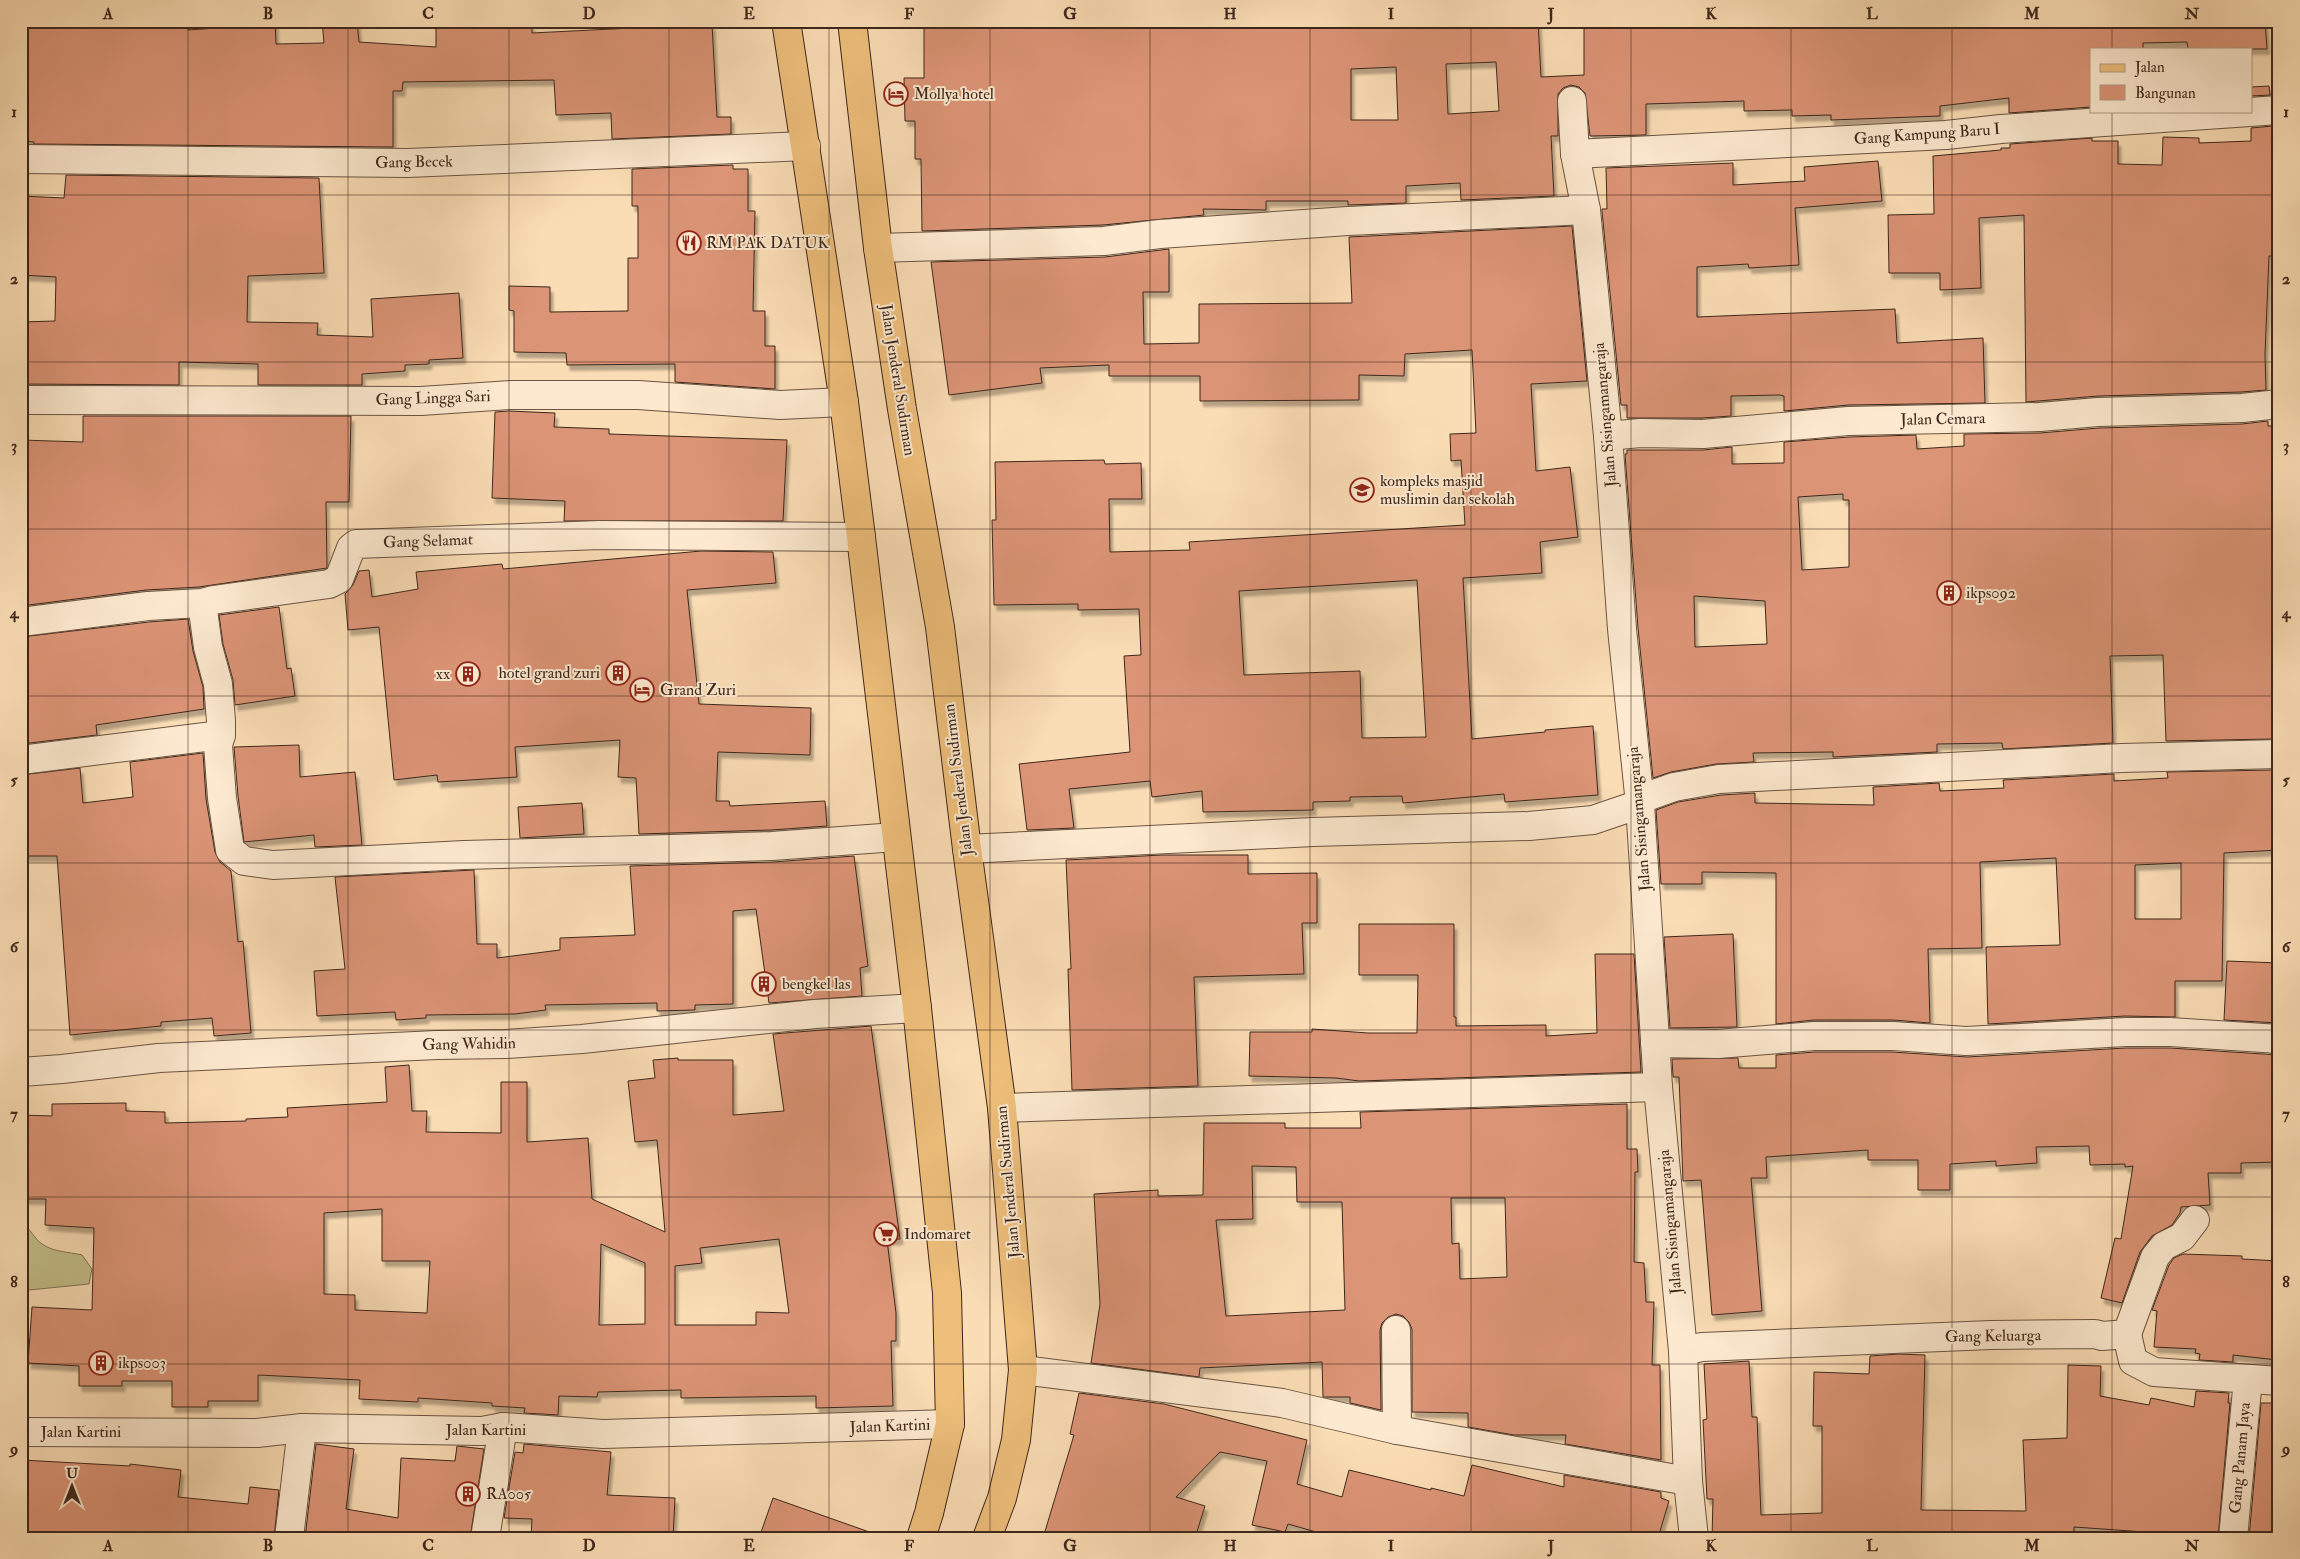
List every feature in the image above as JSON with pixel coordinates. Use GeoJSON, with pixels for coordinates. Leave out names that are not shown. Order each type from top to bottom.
{"type":"FeatureCollection","features":[{"type":"Feature","properties":{"kind":"main road"},"geometry":{"type":"LineString","coordinates":[[786,21],[844,402],[861,537],[917,1008],[946,1293],[950,1424],[921,1538]]}},
{"type":"Feature","properties":{"kind":"main road","name":"Jalan Jenderal Sudirman"},"geometry":{"type":"LineString","coordinates":[[852,21],[878,248],[902,409],[940,627],[967,849],[1002,1108],[1023,1370],[1016,1440],[1002,1498],[987,1538]]}},
{"type":"Feature","properties":{"kind":"street","name":"Jalan Sisingamangaraja"},"geometry":{"type":"LineString","coordinates":[[1572,101],[1575,154],[1586,210],[1608,436],[1622,629],[1640,804],[1658,1087],[1683,1351],[1688,1481],[1694,1538]]}},
{"type":"Feature","properties":{"kind":"street","name":"Gang Kampung Baru I"},"geometry":{"type":"LineString","coordinates":[[2252,112],[2279,110]]}},
{"type":"Feature","properties":{"kind":"street","name":"Gang Kampung Baru I"},"geometry":{"type":"LineString","coordinates":[[1575,154],[1946,135],[2001,129],[2250,112]]}},
{"type":"Feature","properties":{"kind":"street","name":"Gang Becek"},"geometry":{"type":"LineString","coordinates":[[21,158],[408,163],[806,146]]}},
{"type":"Feature","properties":{"kind":"street"},"geometry":{"type":"LineString","coordinates":[[878,248],[1104,241],[1160,234],[1348,221],[1586,210]]}},
{"type":"Feature","properties":{"kind":"street","name":"Gang Lingga Sari"},"geometry":{"type":"LineString","coordinates":[[21,400],[421,401],[511,395],[638,395],[780,405],[844,402]]}},
{"type":"Feature","properties":{"kind":"street","name":"Jalan Cemara"},"geometry":{"type":"LineString","coordinates":[[1608,436],[1640,433],[1703,434],[1848,421],[2040,417],[2098,412],[2242,408],[2279,404]]}},
{"type":"Feature","properties":{"kind":"street","name":"Gang Selamat"},"geometry":{"type":"LineString","coordinates":[[21,622],[148,606],[202,603],[335,582],[339,579],[351,548],[356,544],[600,535],[861,537]]}},
{"type":"Feature","properties":{"kind":"street"},"geometry":{"type":"LineString","coordinates":[[202,603],[208,647],[218,684],[221,735],[218,745],[222,798],[230,850],[244,861],[273,865],[464,855],[772,846],[896,837]]}},
{"type":"Feature","properties":{"kind":"street"},"geometry":{"type":"LineString","coordinates":[[21,760],[221,735]]}},
{"type":"Feature","properties":{"kind":"street"},"geometry":{"type":"LineString","coordinates":[[967,849],[1313,832],[1529,826],[1594,820],[1640,804],[1646,797],[1674,787],[1719,779],[2122,758],[2279,754]]}},
{"type":"Feature","properties":{"kind":"street","name":"Gang Wahidin"},"geometry":{"type":"LineString","coordinates":[[21,1072],[159,1058],[428,1045],[515,1044],[714,1026],[815,1014],[917,1008]]}},
{"type":"Feature","properties":{"kind":"street"},"geometry":{"type":"LineString","coordinates":[[1655,1043],[1718,1044],[1814,1036],[1893,1036],[1966,1042],[2126,1032],[2170,1032],[2279,1039]]}},
{"type":"Feature","properties":{"kind":"street"},"geometry":{"type":"LineString","coordinates":[[1002,1108],[1658,1087]]}},
{"type":"Feature","properties":{"kind":"street"},"geometry":{"type":"LineString","coordinates":[[2195,1220],[2182,1237],[2164,1246],[2155,1257],[2127,1334],[2133,1361],[2154,1372],[2279,1381]]}},
{"type":"Feature","properties":{"kind":"street"},"geometry":{"type":"LineString","coordinates":[[1396,1330],[1397,1430]]}},
{"type":"Feature","properties":{"kind":"street","name":"Gang Keluarga"},"geometry":{"type":"LineString","coordinates":[[1683,1351],[1702,1347],[1991,1335],[2095,1334],[2102,1336],[2127,1334]]}},
{"type":"Feature","properties":{"kind":"street"},"geometry":{"type":"LineString","coordinates":[[1023,1370],[1282,1403],[1397,1430],[1688,1481]]}},
{"type":"Feature","properties":{"kind":"street","name":"Gang Panam Jaya"},"geometry":{"type":"LineString","coordinates":[[2233,1538],[2248,1379]]}},
{"type":"Feature","properties":{"kind":"street","name":"Jalan Kartini"},"geometry":{"type":"LineString","coordinates":[[21,1432],[256,1433],[302,1428],[482,1431],[503,1427],[603,1434],[950,1424]]}},
{"type":"Feature","properties":{"kind":"street"},"geometry":{"type":"LineString","coordinates":[[485,1538],[503,1427]]}},
{"type":"Feature","properties":{"kind":"street"},"geometry":{"type":"LineString","coordinates":[[289,1538],[302,1428]]}},
{"type":"Feature","properties":{"kind":"shaded area"},"geometry":{"type":"Polygon","coordinates":[[[21,1225],[28,1228],[39,1242],[46,1247],[82,1255],[92,1269],[89,1284],[29,1290],[21,1294],[21,1225]]]}},
{"type":"Feature","properties":{"kind":"building"},"geometry":{"type":"Polygon","coordinates":[[[21,21],[187,21],[188,30],[245,26],[245,21],[275,21],[276,44],[324,43],[322,21],[357,21],[359,42],[436,47],[436,26],[532,25],[532,33],[712,24],[717,117],[731,117],[731,134],[612,139],[611,113],[556,115],[554,80],[403,82],[402,91],[393,91],[393,147],[34,144],[34,142],[21,141],[21,21]]]}},
{"type":"Feature","properties":{"kind":"building"},"geometry":{"type":"Polygon","coordinates":[[[924,21],[1367,21],[1367,27],[1468,21],[1538,21],[1541,77],[1584,75],[1584,27],[1650,27],[1649,21],[2265,21],[2267,49],[2188,48],[2187,42],[2143,43],[2143,48],[2090,48],[2090,107],[2009,113],[2009,98],[1940,106],[1940,116],[1831,120],[1831,115],[1792,116],[1792,110],[1744,111],[1744,101],[1646,104],[1646,135],[1590,136],[1585,93],[1579,87],[1571,85],[1563,88],[1558,94],[1558,136],[1551,136],[1554,196],[1461,200],[1460,183],[1406,186],[1406,203],[1348,205],[1348,201],[1266,201],[1266,210],[1203,209],[1204,215],[1103,225],[922,231],[921,159],[915,159],[915,121],[905,121],[904,78],[924,78],[924,21]],[[1496,62],[1446,64],[1448,114],[1499,111],[1496,62]],[[1396,67],[1351,69],[1351,120],[1398,120],[1396,67]]]}},
{"type":"Feature","properties":{"kind":"building"},"geometry":{"type":"Polygon","coordinates":[[[2269,86],[2270,95],[2252,96],[2252,87],[2269,86]]]}},
{"type":"Feature","properties":{"kind":"building"},"geometry":{"type":"Polygon","coordinates":[[[2272,126],[2273,141],[2276,141],[2276,156],[2279,156],[2279,256],[2269,256],[2265,354],[2266,390],[2098,396],[2026,402],[2024,215],[1979,218],[1981,288],[1940,290],[1940,273],[1889,273],[1888,215],[1934,214],[1933,156],[2001,150],[2001,148],[2010,148],[2010,144],[2092,138],[2092,141],[2118,141],[2118,164],[2162,165],[2163,137],[2199,138],[2199,143],[2251,141],[2251,128],[2272,126]]]}},
{"type":"Feature","properties":{"kind":"building"},"geometry":{"type":"Polygon","coordinates":[[[1878,161],[1882,201],[1795,208],[1799,265],[1749,268],[1748,264],[1697,267],[1697,317],[1895,309],[1897,343],[1983,338],[1985,403],[1848,405],[1784,411],[1784,396],[1731,396],[1731,416],[1627,418],[1627,405],[1621,405],[1602,211],[1602,209],[1607,209],[1606,168],[1733,163],[1733,185],[1805,181],[1804,167],[1878,161]]]}},
{"type":"Feature","properties":{"kind":"building"},"geometry":{"type":"Polygon","coordinates":[[[733,165],[733,169],[748,169],[748,211],[755,211],[753,311],[765,311],[765,346],[775,346],[775,389],[675,382],[675,364],[567,365],[566,353],[514,352],[514,311],[509,310],[509,286],[550,287],[550,312],[628,311],[628,258],[638,258],[638,206],[632,206],[632,169],[733,165]]]}},
{"type":"Feature","properties":{"kind":"building"},"geometry":{"type":"Polygon","coordinates":[[[66,175],[319,178],[324,273],[248,276],[247,322],[318,323],[317,335],[373,337],[371,299],[459,293],[463,358],[429,360],[429,364],[405,365],[405,371],[362,374],[362,385],[258,385],[258,364],[179,362],[179,385],[21,384],[21,322],[55,321],[56,277],[21,275],[21,196],[64,198],[66,175]]]}},
{"type":"Feature","properties":{"kind":"building"},"geometry":{"type":"Polygon","coordinates":[[[1572,226],[1587,381],[1531,384],[1536,471],[1570,467],[1578,537],[1540,542],[1542,573],[1463,578],[1472,739],[1593,726],[1598,795],[1505,802],[1504,794],[1403,803],[1402,796],[1350,797],[1350,801],[1313,802],[1313,810],[1203,812],[1202,791],[1152,797],[1150,781],[1069,789],[1074,828],[1027,830],[1019,764],[1130,752],[1124,656],[1141,655],[1139,609],[1078,610],[1078,604],[994,605],[992,520],[996,520],[995,462],[1104,460],[1105,464],[1141,463],[1142,499],[1109,499],[1110,552],[1190,550],[1189,542],[1465,525],[1461,460],[1451,461],[1450,434],[1476,433],[1472,350],[1405,354],[1404,376],[1359,375],[1359,400],[1200,401],[1200,376],[1109,376],[1109,365],[1040,368],[1042,383],[949,395],[931,262],[1105,257],[1169,249],[1169,292],[1143,292],[1144,344],[1199,343],[1199,304],[1352,303],[1349,237],[1572,226]],[[1417,580],[1239,591],[1244,675],[1360,671],[1362,738],[1426,737],[1417,580]]]}},
{"type":"Feature","properties":{"kind":"building"},"geometry":{"type":"Polygon","coordinates":[[[495,412],[555,413],[554,427],[609,429],[609,434],[787,440],[783,521],[564,521],[565,501],[492,498],[495,412]]]}},
{"type":"Feature","properties":{"kind":"building"},"geometry":{"type":"Polygon","coordinates":[[[83,416],[351,416],[349,502],[326,502],[327,568],[199,587],[146,590],[21,606],[21,440],[83,442],[83,416]]]}},
{"type":"Feature","properties":{"kind":"building"},"geometry":{"type":"Polygon","coordinates":[[[2268,421],[2268,426],[2279,426],[2279,647],[2276,647],[2273,739],[2166,741],[2163,655],[2110,656],[2113,743],[2003,749],[2002,743],[1937,744],[1937,752],[1833,757],[1833,752],[1753,753],[1754,762],[1716,764],[1671,772],[1653,778],[1638,628],[1625,454],[1627,454],[1627,450],[1703,450],[1732,447],[1732,464],[1784,463],[1784,442],[1849,437],[1916,435],[1917,449],[1964,446],[1964,434],[2040,433],[2099,428],[2242,424],[2268,421]],[[1843,494],[1798,497],[1802,570],[1849,567],[1849,500],[1843,500],[1843,494]],[[1694,596],[1695,647],[1767,644],[1765,601],[1694,596]]]}},
{"type":"Feature","properties":{"kind":"building"},"geometry":{"type":"Polygon","coordinates":[[[701,551],[773,552],[776,583],[687,590],[699,704],[811,708],[810,755],[718,752],[716,801],[729,801],[730,806],[825,801],[827,826],[771,830],[639,834],[636,778],[618,777],[620,740],[515,747],[517,777],[438,782],[437,775],[394,780],[379,627],[348,630],[345,594],[353,585],[359,571],[369,570],[372,597],[418,589],[416,572],[502,564],[503,569],[701,551]]]}},
{"type":"Feature","properties":{"kind":"building"},"geometry":{"type":"Polygon","coordinates":[[[279,607],[287,669],[291,668],[295,696],[235,705],[233,680],[223,644],[219,615],[279,607]]]}},
{"type":"Feature","properties":{"kind":"building"},"geometry":{"type":"Polygon","coordinates":[[[188,619],[193,651],[203,687],[204,709],[96,725],[97,735],[21,744],[21,637],[188,619]]]}},
{"type":"Feature","properties":{"kind":"building"},"geometry":{"type":"Polygon","coordinates":[[[299,745],[300,777],[355,772],[362,845],[315,847],[314,835],[244,842],[234,747],[299,745]]]}},
{"type":"Feature","properties":{"kind":"building"},"geometry":{"type":"Polygon","coordinates":[[[203,753],[206,799],[215,852],[220,862],[231,871],[238,942],[243,941],[251,1033],[214,1036],[212,1018],[161,1022],[161,1026],[70,1035],[57,856],[21,856],[21,775],[80,768],[83,803],[133,797],[130,762],[203,753]]]}},
{"type":"Feature","properties":{"kind":"building"},"geometry":{"type":"Polygon","coordinates":[[[2279,771],[2279,850],[2224,853],[2222,981],[2175,981],[2175,1017],[2125,1016],[1988,1024],[1986,947],[2060,945],[2056,858],[1980,862],[1982,948],[1928,949],[1930,1023],[1893,1020],[1814,1020],[1776,1024],[1776,873],[1702,872],[1702,884],[1661,884],[1656,810],[1678,802],[1721,795],[1755,793],[1755,803],[1874,805],[1873,787],[1939,783],[1940,791],[2004,788],[2003,780],[2114,774],[2114,781],[2168,778],[2167,772],[2279,771]],[[2181,863],[2135,865],[2135,919],[2181,919],[2181,863]]]}},
{"type":"Feature","properties":{"kind":"building"},"geometry":{"type":"Polygon","coordinates":[[[582,803],[584,834],[520,838],[518,807],[582,803]]]}},
{"type":"Feature","properties":{"kind":"building"},"geometry":{"type":"Polygon","coordinates":[[[1162,855],[1248,855],[1248,874],[1317,873],[1317,923],[1302,923],[1304,974],[1194,977],[1198,1086],[1072,1090],[1068,969],[1071,969],[1066,860],[1162,855]]]}},
{"type":"Feature","properties":{"kind":"building"},"geometry":{"type":"Polygon","coordinates":[[[854,856],[868,966],[860,968],[862,996],[769,1003],[756,909],[733,911],[733,1004],[695,1005],[695,1010],[657,1011],[657,1003],[545,1005],[546,1010],[515,1014],[426,1015],[426,1018],[396,1020],[395,1012],[317,1016],[314,971],[345,969],[335,877],[474,870],[477,944],[497,944],[497,958],[560,950],[560,938],[635,935],[630,866],[773,862],[854,856]]]}},
{"type":"Feature","properties":{"kind":"building"},"geometry":{"type":"Polygon","coordinates":[[[1359,924],[1454,924],[1454,1017],[1456,1017],[1456,1026],[1546,1025],[1546,1036],[1597,1033],[1595,954],[1634,954],[1641,1072],[1359,1081],[1336,1078],[1249,1076],[1250,1032],[1312,1032],[1312,1029],[1368,1033],[1417,1033],[1418,975],[1359,975],[1359,924]]]}},
{"type":"Feature","properties":{"kind":"building"},"geometry":{"type":"Polygon","coordinates":[[[1733,934],[1737,1027],[1670,1028],[1664,937],[1733,934]]]}},
{"type":"Feature","properties":{"kind":"building"},"geometry":{"type":"Polygon","coordinates":[[[2227,961],[2279,963],[2279,1023],[2224,1020],[2227,961]]]}},
{"type":"Feature","properties":{"kind":"building"},"geometry":{"type":"Polygon","coordinates":[[[871,1026],[900,1239],[887,1240],[896,1313],[896,1341],[891,1341],[893,1406],[816,1408],[816,1396],[681,1398],[681,1390],[598,1392],[597,1397],[559,1396],[558,1415],[524,1413],[525,1408],[492,1406],[492,1403],[418,1398],[418,1402],[359,1399],[360,1380],[258,1375],[258,1401],[208,1401],[208,1407],[172,1407],[172,1381],[122,1381],[122,1386],[79,1386],[79,1366],[28,1363],[32,1307],[92,1310],[94,1228],[45,1225],[46,1199],[21,1199],[21,1115],[52,1116],[52,1104],[126,1103],[126,1111],[165,1112],[165,1123],[246,1121],[246,1119],[288,1117],[287,1108],[387,1102],[385,1067],[409,1065],[412,1111],[427,1111],[426,1132],[501,1133],[501,1082],[527,1082],[527,1142],[588,1138],[592,1199],[665,1232],[657,1140],[635,1142],[628,1081],[655,1078],[653,1060],[678,1058],[678,1060],[733,1060],[733,1115],[784,1111],[773,1034],[871,1026]],[[382,1209],[324,1213],[324,1294],[355,1295],[355,1310],[427,1313],[430,1261],[382,1261],[382,1209]],[[779,1239],[700,1248],[702,1263],[675,1266],[675,1325],[756,1325],[756,1312],[789,1313],[779,1239]],[[601,1244],[599,1325],[645,1324],[645,1263],[601,1244]]]}},
{"type":"Feature","properties":{"kind":"building"},"geometry":{"type":"Polygon","coordinates":[[[2126,1048],[2170,1048],[2279,1055],[2279,1162],[2241,1163],[2241,1173],[2208,1173],[2210,1205],[2181,1207],[2180,1213],[2172,1225],[2152,1236],[2140,1252],[2122,1303],[2101,1298],[2115,1238],[2121,1239],[2133,1166],[2125,1167],[2125,1164],[2090,1165],[2089,1146],[2036,1147],[2037,1163],[1996,1166],[1996,1161],[1950,1164],[1950,1190],[1918,1190],[1918,1160],[1868,1160],[1868,1150],[1766,1157],[1767,1178],[1751,1178],[1762,1311],[1712,1315],[1701,1180],[1683,1181],[1679,1077],[1673,1077],[1672,1059],[1738,1058],[1739,1068],[1776,1068],[1776,1055],[1815,1052],[1892,1052],[1967,1057],[2126,1048]]]}},
{"type":"Feature","properties":{"kind":"building"},"geometry":{"type":"Polygon","coordinates":[[[1627,1104],[1627,1149],[1637,1149],[1638,1172],[1635,1172],[1634,1262],[1644,1263],[1646,1302],[1654,1302],[1652,1365],[1660,1365],[1661,1460],[1565,1444],[1566,1435],[1514,1435],[1468,1427],[1468,1413],[1412,1412],[1412,1329],[1409,1322],[1403,1316],[1396,1314],[1388,1317],[1382,1323],[1380,1330],[1381,1410],[1350,1403],[1350,1397],[1323,1397],[1322,1362],[1200,1368],[1199,1377],[1091,1363],[1100,1304],[1094,1194],[1158,1190],[1158,1196],[1203,1195],[1204,1123],[1285,1123],[1285,1128],[1361,1128],[1360,1112],[1627,1104]],[[1252,1166],[1253,1219],[1216,1220],[1226,1316],[1345,1310],[1342,1202],[1297,1202],[1296,1167],[1252,1166]],[[1451,1198],[1452,1244],[1459,1243],[1460,1279],[1507,1277],[1505,1198],[1451,1198]]]}},
{"type":"Feature","properties":{"kind":"building"},"geometry":{"type":"Polygon","coordinates":[[[2183,1254],[2242,1256],[2242,1259],[2279,1261],[2279,1343],[2277,1360],[2233,1355],[2233,1362],[2199,1360],[2200,1354],[2195,1353],[2196,1349],[2154,1347],[2157,1311],[2152,1310],[2169,1265],[2174,1258],[2183,1254]]]}},
{"type":"Feature","properties":{"kind":"building"},"geometry":{"type":"Polygon","coordinates":[[[1925,1355],[1921,1510],[2026,1511],[2023,1440],[2067,1438],[2068,1365],[2101,1366],[2100,1396],[2149,1405],[2151,1398],[2194,1407],[2196,1391],[2229,1393],[2228,1403],[2230,1403],[2218,1538],[2158,1538],[2159,1533],[2074,1527],[2074,1538],[1712,1538],[1713,1499],[1707,1499],[1703,1420],[1707,1419],[1704,1364],[1749,1361],[1752,1417],[1757,1417],[1761,1515],[1822,1513],[1822,1426],[1813,1426],[1814,1372],[1869,1374],[1870,1356],[1925,1355]]]}},
{"type":"Feature","properties":{"kind":"building"},"geometry":{"type":"Polygon","coordinates":[[[1079,1393],[1164,1404],[1307,1440],[1297,1484],[1342,1497],[1349,1470],[1464,1496],[1472,1465],[1564,1487],[1564,1475],[1661,1492],[1661,1498],[1669,1501],[1658,1538],[1337,1538],[1288,1524],[1285,1532],[1252,1525],[1267,1461],[1220,1452],[1176,1497],[1205,1506],[1195,1538],[1043,1538],[1074,1435],[1070,1434],[1079,1393]]]}},
{"type":"Feature","properties":{"kind":"building"},"geometry":{"type":"Polygon","coordinates":[[[2261,1403],[2279,1403],[2279,1538],[2249,1538],[2261,1403]]]}},
{"type":"Feature","properties":{"kind":"building"},"geometry":{"type":"Polygon","coordinates":[[[316,1444],[354,1449],[346,1509],[398,1518],[401,1458],[455,1461],[457,1446],[484,1449],[470,1538],[305,1538],[316,1444]]]}},
{"type":"Feature","properties":{"kind":"building"},"geometry":{"type":"Polygon","coordinates":[[[524,1444],[611,1452],[607,1495],[675,1498],[673,1538],[531,1538],[532,1519],[504,1518],[515,1452],[523,1453],[524,1444]]]}},
{"type":"Feature","properties":{"kind":"building"},"geometry":{"type":"Polygon","coordinates":[[[22,1460],[130,1466],[130,1464],[181,1470],[178,1497],[248,1504],[250,1487],[279,1490],[274,1538],[21,1538],[22,1460]]]}},
{"type":"Feature","properties":{"kind":"building"},"geometry":{"type":"Polygon","coordinates":[[[773,1498],[875,1534],[874,1538],[759,1538],[773,1498]]]}},
{"type":"Feature","properties":{"kind":"place","name":"Mollya hotel"},"geometry":{"type":"Point","coordinates":[896,94]}},
{"type":"Feature","properties":{"kind":"place","name":"RM PAK DATUK"},"geometry":{"type":"Point","coordinates":[689,243]}},
{"type":"Feature","properties":{"kind":"place","name":"kompleks masjid muslimin dan sekolah"},"geometry":{"type":"Point","coordinates":[1362,490]}},
{"type":"Feature","properties":{"kind":"place","name":"ikps092"},"geometry":{"type":"Point","coordinates":[1949,593]}},
{"type":"Feature","properties":{"kind":"place","name":"hotel grand zuri"},"geometry":{"type":"Point","coordinates":[618,673]}},
{"type":"Feature","properties":{"kind":"place","name":"xx"},"geometry":{"type":"Point","coordinates":[468,674]}},
{"type":"Feature","properties":{"kind":"place","name":"Grand Zuri"},"geometry":{"type":"Point","coordinates":[642,690]}},
{"type":"Feature","properties":{"kind":"place","name":"bengkel las"},"geometry":{"type":"Point","coordinates":[764,984]}},
{"type":"Feature","properties":{"kind":"place","name":"Indomaret"},"geometry":{"type":"Point","coordinates":[886,1234]}},
{"type":"Feature","properties":{"kind":"place","name":"ikps003"},"geometry":{"type":"Point","coordinates":[101,1363]}},
{"type":"Feature","properties":{"kind":"place","name":"RA005"},"geometry":{"type":"Point","coordinates":[468,1494]}}]}
